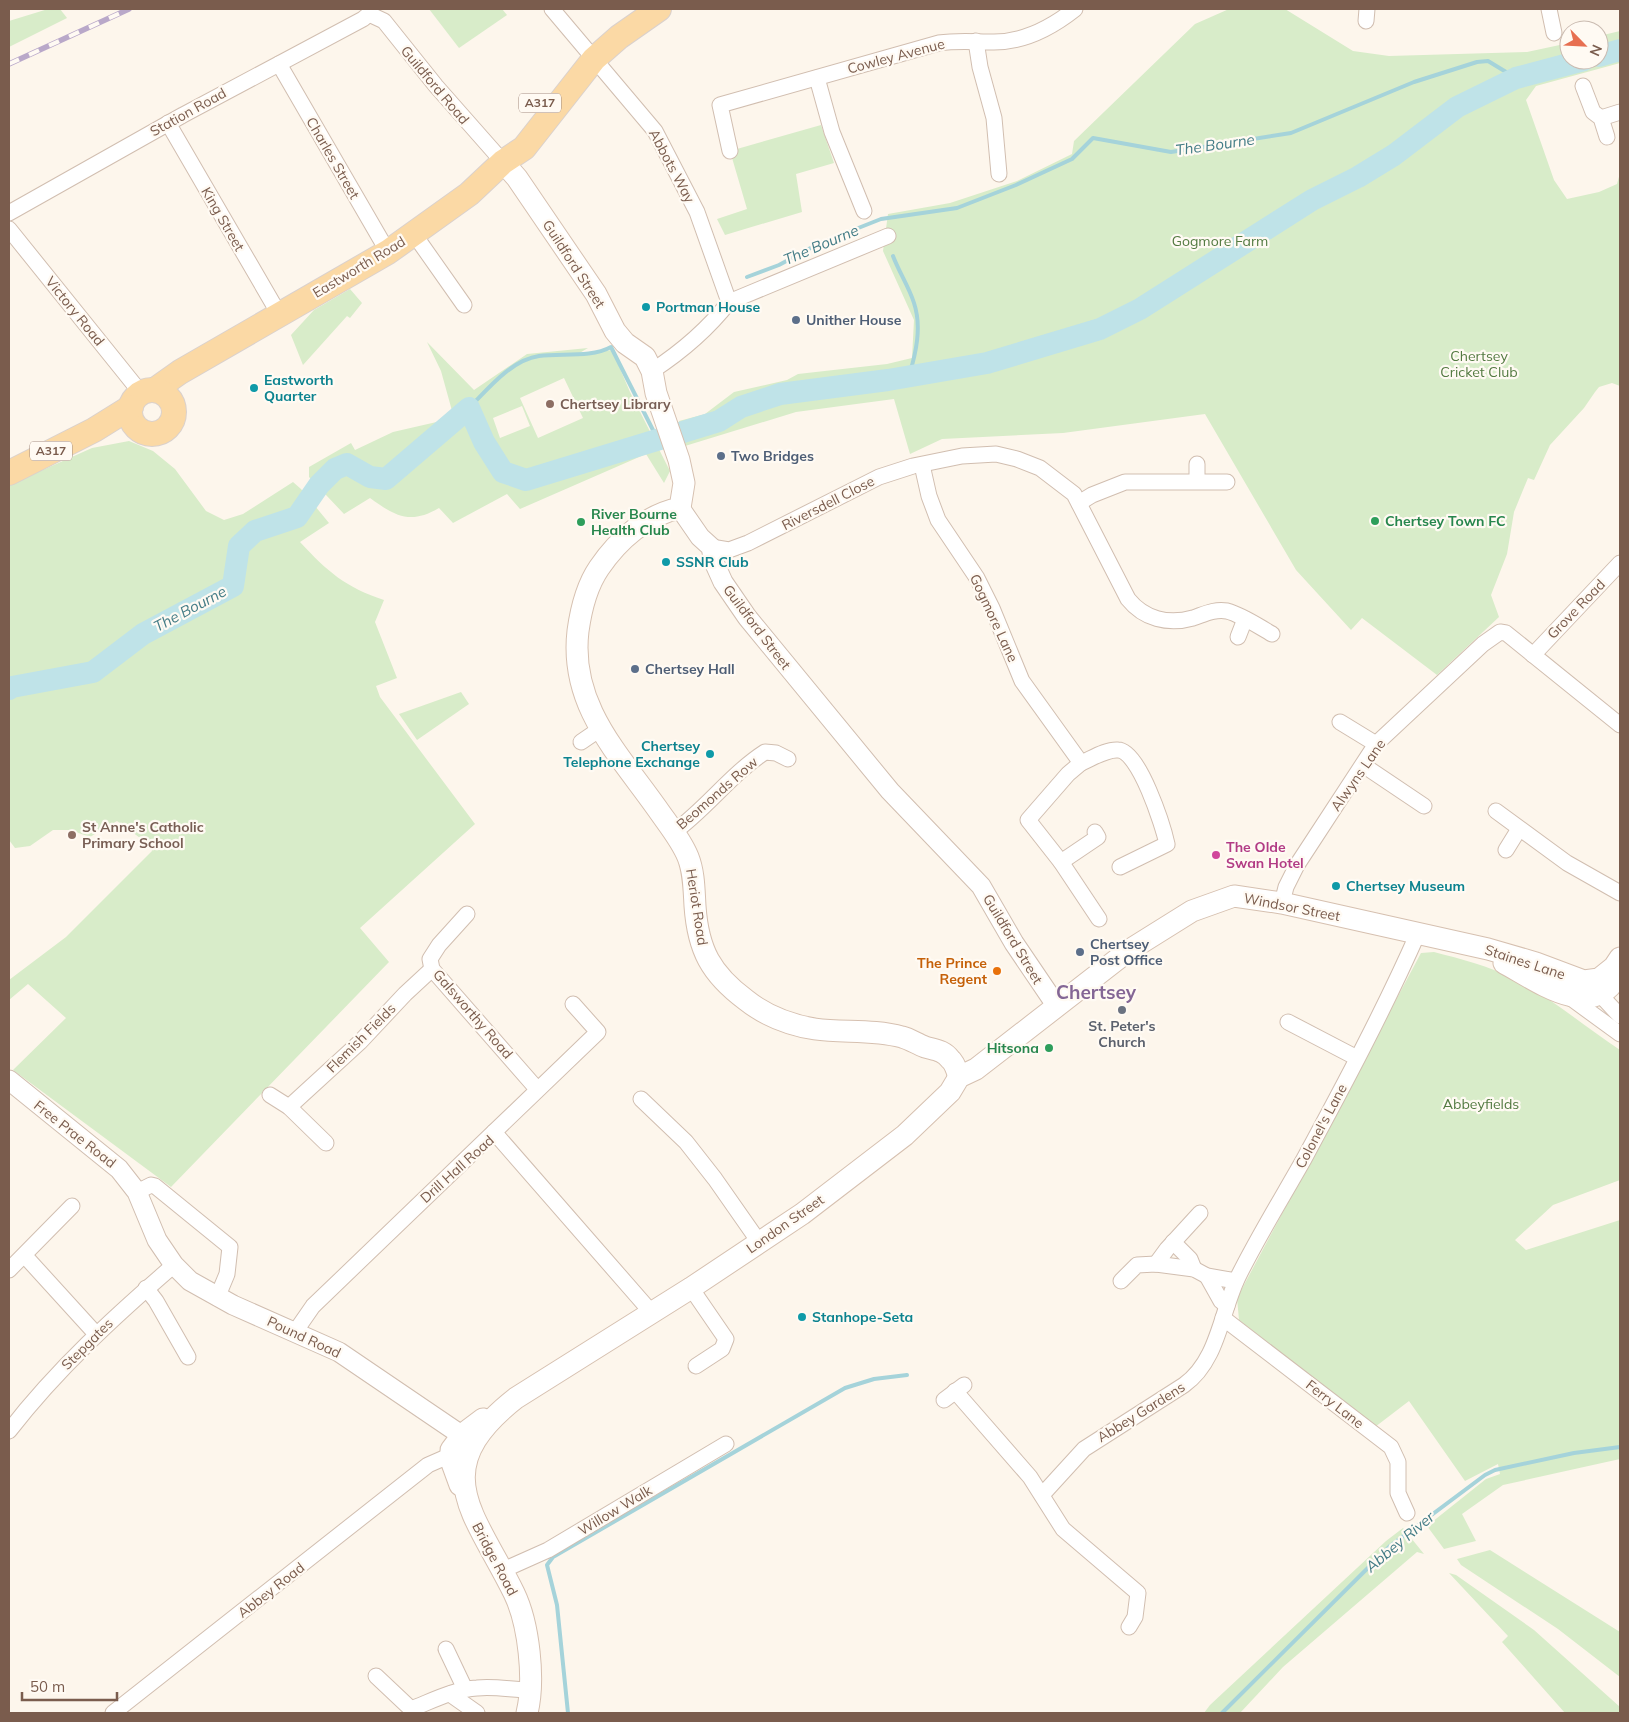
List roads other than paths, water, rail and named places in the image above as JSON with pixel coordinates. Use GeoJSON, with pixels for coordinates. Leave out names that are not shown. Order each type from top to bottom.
{"type":"FeatureCollection","features":[{"type":"Feature","properties":{"kind":"main road","name":"A317"},"geometry":{"type":"LineString","coordinates":[[504,162],[513,138],[589,53],[638,9]]}},
{"type":"Feature","properties":{"kind":"main road","name":"A317"},"geometry":{"type":"LineString","coordinates":[[589,53],[619,37],[659,9]]}},
{"type":"Feature","properties":{"kind":"main road","name":"Eastworth Road"},"geometry":{"type":"LineString","coordinates":[[9,473],[94,430],[204,358],[388,252],[469,194],[504,162]]}},
{"type":"Feature","properties":{"kind":"main road","name":"Guildford Street"},"geometry":{"type":"LineString","coordinates":[[504,162],[517,178],[596,294],[615,331],[625,343],[645,357],[652,371],[656,393],[679,460],[684,484],[680,508]]}},
{"type":"Feature","properties":{"kind":"main road","name":"Eastworth Road"},"geometry":{"type":"LineString","coordinates":[[174,408],[185,380],[204,358]]}},
{"type":"Feature","properties":{"kind":"main road"},"geometry":{"type":"LineString","coordinates":[[140,430],[132,420],[142,397],[168,397],[174,408]]}},
{"type":"Feature","properties":{"kind":"main road","name":"A317"},"geometry":{"type":"LineString","coordinates":[[140,430],[150,434],[164,430],[173,420],[174,408]]}},
{"type":"Feature","properties":{"kind":"main road","name":"Eastworth Road"},"geometry":{"type":"LineString","coordinates":[[94,430],[140,430]]}},
{"type":"Feature","properties":{"kind":"main road","name":"Heriot Road"},"geometry":{"type":"LineString","coordinates":[[680,508],[665,511],[625,536],[592,578],[580,615],[576,646],[578,673],[589,710],[600,729],[674,832],[688,856],[692,871],[700,938],[706,956],[715,972],[727,985],[765,1013],[793,1024],[814,1029],[867,1032],[902,1037],[924,1046],[929,1056],[959,1077]]}},
{"type":"Feature","properties":{"kind":"main road","name":"Windsor Street"},"geometry":{"type":"LineString","coordinates":[[1056,1006],[1128,951],[1192,911],[1234,896],[1282,903],[1468,945]]}},
{"type":"Feature","properties":{"kind":"main road","name":"Staines Lane"},"geometry":{"type":"LineString","coordinates":[[1468,945],[1536,963],[1592,987],[1584,998],[1568,996],[1468,945]]}},
{"type":"Feature","properties":{"kind":"main road"},"geometry":{"type":"LineString","coordinates":[[1592,987],[1614,968],[1620,958]]}},
{"type":"Feature","properties":{"kind":"main road"},"geometry":{"type":"LineString","coordinates":[[1592,987],[1614,982],[1620,968]]}},
{"type":"Feature","properties":{"kind":"main road","name":"London Street"},"geometry":{"type":"LineString","coordinates":[[462,1446],[493,1416],[516,1398],[691,1288],[802,1214],[905,1135],[950,1092],[959,1077],[976,1070],[1056,1006]]}},
{"type":"Feature","properties":{"kind":"main road","name":"Bridge Road"},"geometry":{"type":"LineString","coordinates":[[462,1446],[460,1485],[472,1514],[514,1594],[523,1621],[531,1690],[528,1713]]}},
{"type":"Feature","properties":{"kind":"street","name":"Abbots Way"},"geometry":{"type":"LineString","coordinates":[[552,9],[655,131],[697,212],[729,302]]}},
{"type":"Feature","properties":{"kind":"street","name":"Cowley Avenue"},"geometry":{"type":"LineString","coordinates":[[730,151],[720,105],[939,43],[960,40],[995,42],[1034,34],[1053,26],[1075,9]]}},
{"type":"Feature","properties":{"kind":"street"},"geometry":{"type":"LineString","coordinates":[[1549,9],[1554,33]]}},
{"type":"Feature","properties":{"kind":"street","name":"Station Road"},"geometry":{"type":"LineString","coordinates":[[9,213],[168,123],[363,19],[369,11]]}},
{"type":"Feature","properties":{"kind":"street","name":"Guildford Road"},"geometry":{"type":"LineString","coordinates":[[369,11],[384,21],[436,86],[504,162]]}},
{"type":"Feature","properties":{"kind":"street"},"geometry":{"type":"LineString","coordinates":[[976,41],[980,67],[994,118],[999,174]]}},
{"type":"Feature","properties":{"kind":"street","name":"Charles Street"},"geometry":{"type":"LineString","coordinates":[[279,64],[388,252]]}},
{"type":"Feature","properties":{"kind":"street"},"geometry":{"type":"LineString","coordinates":[[817,78],[832,132],[864,211]]}},
{"type":"Feature","properties":{"kind":"street"},"geometry":{"type":"LineString","coordinates":[[1583,86],[1593,112],[1601,118],[1607,137]]}},
{"type":"Feature","properties":{"kind":"street"},"geometry":{"type":"LineString","coordinates":[[1601,118],[1620,112]]}},
{"type":"Feature","properties":{"kind":"street","name":"King Street"},"geometry":{"type":"LineString","coordinates":[[168,123],[279,314]]}},
{"type":"Feature","properties":{"kind":"street","name":"Victory Road"},"geometry":{"type":"LineString","coordinates":[[9,229],[142,397]]}},
{"type":"Feature","properties":{"kind":"street"},"geometry":{"type":"LineString","coordinates":[[414,234],[464,305]]}},
{"type":"Feature","properties":{"kind":"street"},"geometry":{"type":"LineString","coordinates":[[652,371],[674,356],[715,320],[729,302],[888,236]]}},
{"type":"Feature","properties":{"kind":"street","name":"Riversdell Close"},"geometry":{"type":"LineString","coordinates":[[711,547],[729,550],[748,543],[879,477],[922,465],[967,456],[996,454],[1017,458],[1040,468],[1074,494],[1136,610],[1157,620],[1173,622],[1213,610],[1227,612],[1245,619],[1272,634]]}},
{"type":"Feature","properties":{"kind":"street"},"geometry":{"type":"LineString","coordinates":[[1197,464],[1197,480]]}},
{"type":"Feature","properties":{"kind":"street","name":"Gogmore Lane"},"geometry":{"type":"LineString","coordinates":[[922,465],[929,496],[938,520],[977,578],[1000,626],[1022,682],[1081,764]]}},
{"type":"Feature","properties":{"kind":"street"},"geometry":{"type":"LineString","coordinates":[[1079,503],[1092,495],[1125,482],[1197,480],[1226,482]]}},
{"type":"Feature","properties":{"kind":"street","name":"Guildford Street"},"geometry":{"type":"LineString","coordinates":[[680,508],[700,537],[711,547],[714,562],[723,582],[747,617],[890,791],[981,886],[1019,951],[1056,1006]]}},
{"type":"Feature","properties":{"kind":"street","name":"Grove Road"},"geometry":{"type":"LineString","coordinates":[[1532,655],[1620,563]]}},
{"type":"Feature","properties":{"kind":"street"},"geometry":{"type":"LineString","coordinates":[[1238,637],[1245,619]]}},
{"type":"Feature","properties":{"kind":"street","name":"Alwyns Lane"},"geometry":{"type":"LineString","coordinates":[[1282,903],[1286,887],[1297,865],[1376,744],[1483,644],[1500,632],[1506,633],[1532,655]]}},
{"type":"Feature","properties":{"kind":"street"},"geometry":{"type":"LineString","coordinates":[[1532,655],[1620,724]]}},
{"type":"Feature","properties":{"kind":"street"},"geometry":{"type":"LineString","coordinates":[[1340,722],[1376,744]]}},
{"type":"Feature","properties":{"kind":"street"},"geometry":{"type":"LineString","coordinates":[[581,742],[600,729]]}},
{"type":"Feature","properties":{"kind":"street"},"geometry":{"type":"LineString","coordinates":[[1099,920],[1061,862],[1028,820],[1068,774],[1081,764],[1117,750],[1133,761],[1154,801],[1167,844],[1140,859],[1120,867]]}},
{"type":"Feature","properties":{"kind":"street","name":"Beomonds Row"},"geometry":{"type":"LineString","coordinates":[[674,832],[690,820],[748,764],[766,752],[776,753],[788,759]]}},
{"type":"Feature","properties":{"kind":"street"},"geometry":{"type":"LineString","coordinates":[[1363,765],[1424,806]]}},
{"type":"Feature","properties":{"kind":"street"},"geometry":{"type":"LineString","coordinates":[[1496,811],[1567,863],[1620,893]]}},
{"type":"Feature","properties":{"kind":"street"},"geometry":{"type":"LineString","coordinates":[[1506,850],[1519,829]]}},
{"type":"Feature","properties":{"kind":"street"},"geometry":{"type":"LineString","coordinates":[[1061,862],[1098,837],[1095,832]]}},
{"type":"Feature","properties":{"kind":"street","name":"Galsworthy Road"},"geometry":{"type":"LineString","coordinates":[[467,914],[439,945],[430,959],[432,969],[537,1089]]}},
{"type":"Feature","properties":{"kind":"street","name":"Colonel's Lane"},"geometry":{"type":"LineString","coordinates":[[1225,1312],[1236,1281],[1357,1058],[1418,933]]}},
{"type":"Feature","properties":{"kind":"street","name":"Flemish Fields"},"geometry":{"type":"LineString","coordinates":[[289,1107],[360,1042],[405,994],[432,969]]}},
{"type":"Feature","properties":{"kind":"street","name":"Staines Lane"},"geometry":{"type":"LineString","coordinates":[[1592,987],[1620,1016]]}},
{"type":"Feature","properties":{"kind":"street","name":"Staines Lane"},"geometry":{"type":"LineString","coordinates":[[1568,996],[1620,1034]]}},
{"type":"Feature","properties":{"kind":"street"},"geometry":{"type":"LineString","coordinates":[[494,1132],[598,1032],[573,1004]]}},
{"type":"Feature","properties":{"kind":"street"},"geometry":{"type":"LineString","coordinates":[[1288,1022],[1357,1058]]}},
{"type":"Feature","properties":{"kind":"street","name":"Free Prae Road"},"geometry":{"type":"LineString","coordinates":[[9,1080],[120,1168],[137,1192],[157,1240],[174,1265]]}},
{"type":"Feature","properties":{"kind":"street"},"geometry":{"type":"LineString","coordinates":[[270,1095],[289,1107],[326,1142]]}},
{"type":"Feature","properties":{"kind":"street"},"geometry":{"type":"LineString","coordinates":[[641,1099],[686,1142],[715,1179],[759,1242]]}},
{"type":"Feature","properties":{"kind":"street","name":"Drill Hall Road"},"geometry":{"type":"LineString","coordinates":[[295,1332],[313,1306],[494,1132],[652,1313]]}},
{"type":"Feature","properties":{"kind":"street"},"geometry":{"type":"LineString","coordinates":[[137,1192],[152,1185],[155,1186],[230,1247],[227,1274],[217,1298]]}},
{"type":"Feature","properties":{"kind":"street"},"geometry":{"type":"LineString","coordinates":[[9,1270],[25,1256],[72,1206]]}},
{"type":"Feature","properties":{"kind":"street"},"geometry":{"type":"LineString","coordinates":[[1156,1264],[1172,1242],[1200,1213]]}},
{"type":"Feature","properties":{"kind":"street","name":"Ferry Lane"},"geometry":{"type":"LineString","coordinates":[[1172,1242],[1190,1259],[1221,1301],[1225,1312],[1391,1447],[1398,1462],[1398,1493],[1407,1513]]}},
{"type":"Feature","properties":{"kind":"street"},"geometry":{"type":"LineString","coordinates":[[25,1256],[96,1334]]}},
{"type":"Feature","properties":{"kind":"street"},"geometry":{"type":"LineString","coordinates":[[1121,1281],[1137,1265],[1156,1264],[1236,1281]]}},
{"type":"Feature","properties":{"kind":"street","name":"Pound Road"},"geometry":{"type":"LineString","coordinates":[[174,1265],[197,1287],[217,1298],[295,1332],[358,1364],[431,1416],[462,1446]]}},
{"type":"Feature","properties":{"kind":"street","name":"Stepgates"},"geometry":{"type":"LineString","coordinates":[[9,1431],[39,1394],[96,1334],[174,1265]]}},
{"type":"Feature","properties":{"kind":"street"},"geometry":{"type":"LineString","coordinates":[[146,1288],[156,1301],[188,1357]]}},
{"type":"Feature","properties":{"kind":"street"},"geometry":{"type":"LineString","coordinates":[[691,1288],[726,1339],[722,1349],[696,1366]]}},
{"type":"Feature","properties":{"kind":"street","name":"Abbey Gardens"},"geometry":{"type":"LineString","coordinates":[[1042,1495],[1084,1449],[1192,1379],[1207,1359],[1225,1312]]}},
{"type":"Feature","properties":{"kind":"street"},"geometry":{"type":"LineString","coordinates":[[954,1392],[1042,1495],[1063,1529],[1138,1593],[1136,1617],[1129,1627]]}},
{"type":"Feature","properties":{"kind":"street","name":"Willow Walk"},"geometry":{"type":"LineString","coordinates":[[502,1571],[548,1550],[726,1444]]}},
{"type":"Feature","properties":{"kind":"street","name":"Abbey Road"},"geometry":{"type":"LineString","coordinates":[[113,1713],[428,1465],[462,1446]]}},
{"type":"Feature","properties":{"kind":"street"},"geometry":{"type":"LineString","coordinates":[[446,1650],[465,1689]]}},
{"type":"Feature","properties":{"kind":"street"},"geometry":{"type":"LineString","coordinates":[[376,1676],[411,1709],[465,1689],[488,1687],[513,1691],[531,1690]]}},
{"type":"Feature","properties":{"kind":"street"},"geometry":{"type":"LineString","coordinates":[[450,1694],[477,1713]]}},
{"type":"Feature","properties":{"kind":"waterway","name":"The Bourne"},"geometry":{"type":"LineString","coordinates":[[1609,53],[1620,50]]}},
{"type":"Feature","properties":{"kind":"waterway","name":"The Bourne"},"geometry":{"type":"LineString","coordinates":[[747,277],[779,265],[818,244],[881,219],[957,208],[1016,185],[1072,159],[1093,138],[1171,152],[1291,133],[1414,82],[1477,62],[1488,61],[1516,78]]}},
{"type":"Feature","properties":{"kind":"waterway","name":"The Bourne"},"geometry":{"type":"LineString","coordinates":[[9,689],[93,672],[143,634],[233,586],[239,546],[255,531],[297,517],[319,485],[335,469],[347,464],[370,477],[386,479],[469,408],[484,442],[503,472],[526,480],[719,421],[741,407],[780,394],[888,380],[987,363],[1100,329],[1140,309],[1312,200],[1358,177],[1394,155],[1457,107],[1516,78],[1559,67]]}},
{"type":"Feature","properties":{"kind":"waterway","name":"The Bourne"},"geometry":{"type":"LineString","coordinates":[[893,256],[912,297],[918,321],[917,340],[909,376]]}},
{"type":"Feature","properties":{"kind":"waterway","name":"The Bourne"},"geometry":{"type":"LineString","coordinates":[[469,408],[492,384],[519,363],[539,356],[595,353],[611,347],[658,440]]}},
{"type":"Feature","properties":{"kind":"waterway"},"geometry":{"type":"LineString","coordinates":[[568,1713],[557,1605],[547,1565],[553,1557],[845,1388],[874,1379],[907,1375]]}},
{"type":"Feature","properties":{"kind":"waterway","name":"Abbey River"},"geometry":{"type":"LineString","coordinates":[[1222,1713],[1390,1546],[1485,1475],[1495,1470],[1574,1453],[1620,1447]]}},
{"type":"Feature","properties":{"kind":"railway"},"geometry":{"type":"LineString","coordinates":[[9,64],[129,9]]}},
{"type":"Feature","properties":{"kind":"place","name":"Portman House"},"geometry":{"type":"Point","coordinates":[646,307]}},
{"type":"Feature","properties":{"kind":"place","name":"Unither House"},"geometry":{"type":"Point","coordinates":[796,320]}},
{"type":"Feature","properties":{"kind":"place","name":"Eastworth Quarter"},"geometry":{"type":"Point","coordinates":[254,388]}},
{"type":"Feature","properties":{"kind":"place","name":"Chertsey Library"},"geometry":{"type":"Point","coordinates":[550,404]}},
{"type":"Feature","properties":{"kind":"place","name":"Two Bridges"},"geometry":{"type":"Point","coordinates":[721,456]}},
{"type":"Feature","properties":{"kind":"place","name":"Chertsey Town FC"},"geometry":{"type":"Point","coordinates":[1375,521]}},
{"type":"Feature","properties":{"kind":"place","name":"River Bourne Health Club"},"geometry":{"type":"Point","coordinates":[581,522]}},
{"type":"Feature","properties":{"kind":"place","name":"SSNR Club"},"geometry":{"type":"Point","coordinates":[666,562]}},
{"type":"Feature","properties":{"kind":"place","name":"Chertsey Hall"},"geometry":{"type":"Point","coordinates":[635,669]}},
{"type":"Feature","properties":{"kind":"place","name":"Chertsey Telephone Exchange"},"geometry":{"type":"Point","coordinates":[710,754]}},
{"type":"Feature","properties":{"kind":"place","name":"St Anne's Catholic Primary School"},"geometry":{"type":"Point","coordinates":[72,835]}},
{"type":"Feature","properties":{"kind":"place","name":"The Olde Swan Hotel"},"geometry":{"type":"Point","coordinates":[1216,855]}},
{"type":"Feature","properties":{"kind":"place","name":"Chertsey Museum"},"geometry":{"type":"Point","coordinates":[1336,886]}},
{"type":"Feature","properties":{"kind":"place","name":"Chertsey Post Office"},"geometry":{"type":"Point","coordinates":[1080,952]}},
{"type":"Feature","properties":{"kind":"place","name":"The Prince Regent"},"geometry":{"type":"Point","coordinates":[997,971]}},
{"type":"Feature","properties":{"kind":"place","name":"St. Peter's Church"},"geometry":{"type":"Point","coordinates":[1122,1010]}},
{"type":"Feature","properties":{"kind":"place","name":"Hitsona"},"geometry":{"type":"Point","coordinates":[1049,1048]}},
{"type":"Feature","properties":{"kind":"place","name":"Stanhope-Seta"},"geometry":{"type":"Point","coordinates":[802,1317]}},
{"type":"Feature","properties":{"kind":"district","name":"Chertsey"},"geometry":{"type":"Point","coordinates":[1096,992]}},
{"type":"Feature","properties":{"kind":"park label","name":"Gogmore Farm"},"geometry":{"type":"Point","coordinates":[1220,241]}},
{"type":"Feature","properties":{"kind":"park label","name":"Chertsey Cricket Club"},"geometry":{"type":"Point","coordinates":[1479,364]}},
{"type":"Feature","properties":{"kind":"park label","name":"Abbeyfields"},"geometry":{"type":"Point","coordinates":[1481,1104]}}]}
